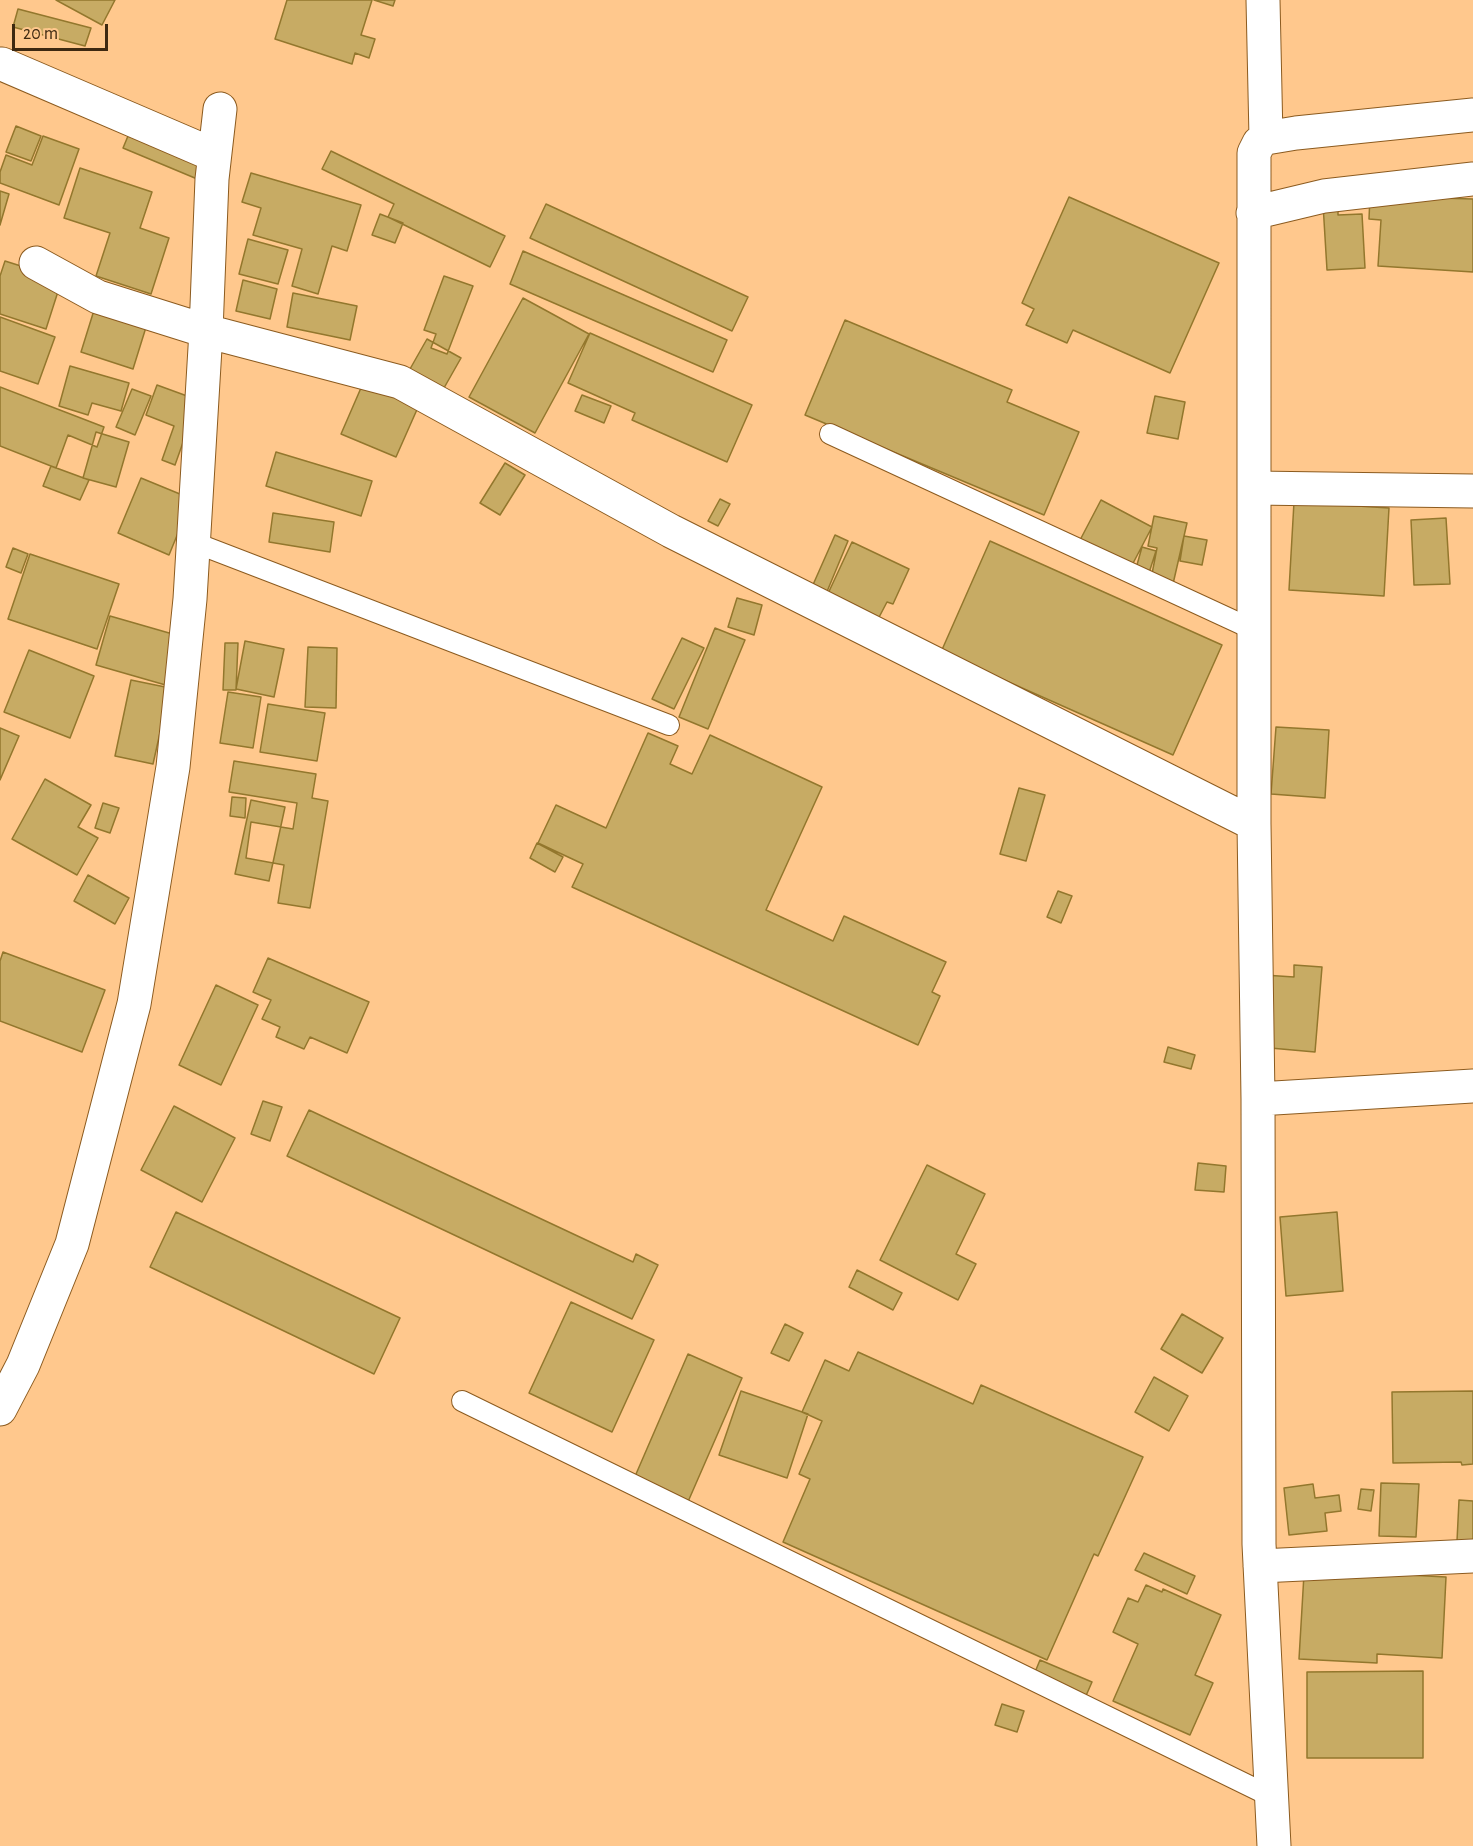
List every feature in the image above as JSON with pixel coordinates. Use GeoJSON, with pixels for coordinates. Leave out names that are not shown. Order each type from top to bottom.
{"type":"FeatureCollection","features":[{"type":"Feature","properties":{"kind":"street"},"geometry":{"type":"LineString","coordinates":[[1263,0],[1266,138]]}},
{"type":"Feature","properties":{"kind":"street"},"geometry":{"type":"LineString","coordinates":[[2,64],[214,155]]}},
{"type":"Feature","properties":{"kind":"street"},"geometry":{"type":"LineString","coordinates":[[0,1409],[23,1365],[72,1245],[134,1004],[173,767],[190,599],[206,331],[212,179],[220,109]]}},
{"type":"Feature","properties":{"kind":"street"},"geometry":{"type":"LineString","coordinates":[[1274,1846],[1260,1566],[1254,824],[1254,153],[1259,143],[1266,138],[1473,115]]}},
{"type":"Feature","properties":{"kind":"street"},"geometry":{"type":"LineString","coordinates":[[1253,213],[1324,196],[1473,179]]}},
{"type":"Feature","properties":{"kind":"street"},"geometry":{"type":"LineString","coordinates":[[36,263],[98,297],[206,331],[400,382],[671,531],[1254,824]]}},
{"type":"Feature","properties":{"kind":"street"},"geometry":{"type":"LineString","coordinates":[[1254,488],[1473,491]]}},
{"type":"Feature","properties":{"kind":"street"},"geometry":{"type":"LineString","coordinates":[[1258,1099],[1473,1086]]}},
{"type":"Feature","properties":{"kind":"street"},"geometry":{"type":"LineString","coordinates":[[1260,1566],[1473,1556]]}},
{"type":"Feature","properties":{"kind":"lane"},"geometry":{"type":"LineString","coordinates":[[830,434],[1254,630]]}},
{"type":"Feature","properties":{"kind":"lane"},"geometry":{"type":"LineString","coordinates":[[193,542],[669,725]]}},
{"type":"Feature","properties":{"kind":"lane"},"geometry":{"type":"LineString","coordinates":[[462,1401],[1272,1797]]}},
{"type":"Feature","properties":{"kind":"building"},"geometry":{"type":"Polygon","coordinates":[[[56,0],[115,0],[102,25],[56,0]]]}},
{"type":"Feature","properties":{"kind":"building"},"geometry":{"type":"Polygon","coordinates":[[[287,0],[372,0],[361,35],[375,39],[369,58],[355,53],[352,64],[275,39],[287,0]]]}},
{"type":"Feature","properties":{"kind":"building"},"geometry":{"type":"Polygon","coordinates":[[[374,0],[395,0],[393,6],[374,0]]]}},
{"type":"Feature","properties":{"kind":"building"},"geometry":{"type":"Polygon","coordinates":[[[18,9],[91,28],[85,46],[13,27],[18,9]]]}},
{"type":"Feature","properties":{"kind":"building"},"geometry":{"type":"Polygon","coordinates":[[[133,124],[212,157],[202,181],[123,148],[133,124]]]}},
{"type":"Feature","properties":{"kind":"building"},"geometry":{"type":"Polygon","coordinates":[[[16,126],[41,136],[31,161],[6,152],[16,126]]]}},
{"type":"Feature","properties":{"kind":"building"},"geometry":{"type":"Polygon","coordinates":[[[43,136],[79,149],[59,205],[0,183],[0,172],[6,155],[32,165],[43,136]]]}},
{"type":"Feature","properties":{"kind":"building"},"geometry":{"type":"Polygon","coordinates":[[[331,151],[505,236],[490,267],[388,217],[394,204],[322,169],[331,151]]]}},
{"type":"Feature","properties":{"kind":"building"},"geometry":{"type":"Polygon","coordinates":[[[80,168],[152,192],[140,228],[169,238],[151,294],[96,276],[110,233],[64,218],[80,168]]]}},
{"type":"Feature","properties":{"kind":"building"},"geometry":{"type":"Polygon","coordinates":[[[251,173],[361,205],[347,251],[332,246],[318,294],[292,286],[302,249],[253,235],[261,208],[242,202],[251,173]]]}},
{"type":"Feature","properties":{"kind":"building"},"geometry":{"type":"Polygon","coordinates":[[[0,191],[9,194],[0,225],[0,191]]]}},
{"type":"Feature","properties":{"kind":"building"},"geometry":{"type":"Polygon","coordinates":[[[1370,196],[1473,199],[1473,272],[1378,266],[1381,220],[1369,219],[1370,196]]]}},
{"type":"Feature","properties":{"kind":"building"},"geometry":{"type":"Polygon","coordinates":[[[1069,197],[1219,263],[1170,373],[1073,330],[1067,343],[1026,325],[1034,309],[1022,303],[1069,197]]]}},
{"type":"Feature","properties":{"kind":"building"},"geometry":{"type":"Polygon","coordinates":[[[1338,203],[1338,215],[1362,214],[1365,268],[1327,270],[1323,204],[1338,203]]]}},
{"type":"Feature","properties":{"kind":"building"},"geometry":{"type":"Polygon","coordinates":[[[546,204],[748,297],[732,331],[530,238],[546,204]]]}},
{"type":"Feature","properties":{"kind":"building"},"geometry":{"type":"Polygon","coordinates":[[[380,214],[403,223],[395,243],[372,235],[380,214]]]}},
{"type":"Feature","properties":{"kind":"building"},"geometry":{"type":"Polygon","coordinates":[[[248,239],[288,250],[278,284],[239,274],[248,239]]]}},
{"type":"Feature","properties":{"kind":"building"},"geometry":{"type":"Polygon","coordinates":[[[523,251],[727,340],[713,372],[510,284],[523,251]]]}},
{"type":"Feature","properties":{"kind":"building"},"geometry":{"type":"Polygon","coordinates":[[[5,261],[62,279],[46,329],[0,314],[0,276],[5,261]]]}},
{"type":"Feature","properties":{"kind":"building"},"geometry":{"type":"Polygon","coordinates":[[[444,276],[473,286],[447,354],[431,348],[436,334],[424,330],[444,276]]]}},
{"type":"Feature","properties":{"kind":"building"},"geometry":{"type":"Polygon","coordinates":[[[243,280],[277,289],[270,319],[236,311],[243,280]]]}},
{"type":"Feature","properties":{"kind":"building"},"geometry":{"type":"Polygon","coordinates":[[[293,293],[357,306],[350,340],[287,327],[293,293]]]}},
{"type":"Feature","properties":{"kind":"building"},"geometry":{"type":"Polygon","coordinates":[[[523,298],[589,334],[535,433],[469,397],[523,298]]]}},
{"type":"Feature","properties":{"kind":"building"},"geometry":{"type":"Polygon","coordinates":[[[95,307],[147,324],[133,369],[81,352],[95,307]]]}},
{"type":"Feature","properties":{"kind":"building"},"geometry":{"type":"Polygon","coordinates":[[[0,317],[55,337],[38,384],[0,371],[0,317]]]}},
{"type":"Feature","properties":{"kind":"building"},"geometry":{"type":"Polygon","coordinates":[[[845,320],[1012,390],[1007,402],[1079,432],[1044,515],[805,415],[845,320]]]}},
{"type":"Feature","properties":{"kind":"building"},"geometry":{"type":"Polygon","coordinates":[[[590,333],[752,405],[727,462],[632,420],[635,413],[568,383],[590,333]]]}},
{"type":"Feature","properties":{"kind":"building"},"geometry":{"type":"Polygon","coordinates":[[[427,339],[461,358],[440,395],[406,376],[427,339]]]}},
{"type":"Feature","properties":{"kind":"building"},"geometry":{"type":"Polygon","coordinates":[[[70,366],[129,383],[121,411],[92,403],[88,415],[59,406],[70,366]]]}},
{"type":"Feature","properties":{"kind":"building"},"geometry":{"type":"Polygon","coordinates":[[[364,381],[419,405],[396,457],[341,434],[364,381]]]}},
{"type":"Feature","properties":{"kind":"building"},"geometry":{"type":"Polygon","coordinates":[[[157,385],[198,400],[175,465],[162,460],[174,426],[146,415],[157,385]]]}},
{"type":"Feature","properties":{"kind":"building"},"geometry":{"type":"Polygon","coordinates":[[[0,387],[104,427],[97,447],[68,435],[56,468],[0,446],[0,387]]]}},
{"type":"Feature","properties":{"kind":"building"},"geometry":{"type":"Polygon","coordinates":[[[132,389],[151,396],[135,435],[116,427],[132,389]]]}},
{"type":"Feature","properties":{"kind":"building"},"geometry":{"type":"Polygon","coordinates":[[[582,395],[611,406],[604,423],[575,411],[582,395]]]}},
{"type":"Feature","properties":{"kind":"building"},"geometry":{"type":"Polygon","coordinates":[[[1155,396],[1185,402],[1178,439],[1147,433],[1155,396]]]}},
{"type":"Feature","properties":{"kind":"building"},"geometry":{"type":"Polygon","coordinates":[[[96,432],[129,442],[116,487],[83,478],[96,432]]]}},
{"type":"Feature","properties":{"kind":"building"},"geometry":{"type":"Polygon","coordinates":[[[276,452],[372,481],[361,516],[266,486],[276,452]]]}},
{"type":"Feature","properties":{"kind":"building"},"geometry":{"type":"Polygon","coordinates":[[[505,463],[525,475],[500,515],[480,503],[505,463]]]}},
{"type":"Feature","properties":{"kind":"building"},"geometry":{"type":"Polygon","coordinates":[[[51,466],[89,480],[80,500],[43,486],[51,466]]]}},
{"type":"Feature","properties":{"kind":"building"},"geometry":{"type":"Polygon","coordinates":[[[141,478],[192,499],[169,555],[118,533],[141,478]]]}},
{"type":"Feature","properties":{"kind":"building"},"geometry":{"type":"Polygon","coordinates":[[[720,499],[730,504],[718,526],[708,521],[720,499]]]}},
{"type":"Feature","properties":{"kind":"building"},"geometry":{"type":"Polygon","coordinates":[[[1101,500],[1152,527],[1130,569],[1079,542],[1101,500]]]}},
{"type":"Feature","properties":{"kind":"building"},"geometry":{"type":"Polygon","coordinates":[[[1294,502],[1389,508],[1384,596],[1289,590],[1294,502]]]}},
{"type":"Feature","properties":{"kind":"building"},"geometry":{"type":"Polygon","coordinates":[[[273,513],[334,522],[330,552],[269,542],[273,513]]]}},
{"type":"Feature","properties":{"kind":"building"},"geometry":{"type":"Polygon","coordinates":[[[1154,516],[1187,523],[1173,584],[1151,579],[1157,548],[1148,546],[1154,516]]]}},
{"type":"Feature","properties":{"kind":"building"},"geometry":{"type":"Polygon","coordinates":[[[1446,518],[1450,584],[1414,585],[1411,520],[1446,518]]]}},
{"type":"Feature","properties":{"kind":"building"},"geometry":{"type":"Polygon","coordinates":[[[835,535],[848,541],[826,594],[812,587],[835,535]]]}},
{"type":"Feature","properties":{"kind":"building"},"geometry":{"type":"Polygon","coordinates":[[[1184,536],[1207,540],[1202,565],[1180,561],[1184,536]]]}},
{"type":"Feature","properties":{"kind":"building"},"geometry":{"type":"Polygon","coordinates":[[[990,541],[1222,645],[1173,755],[941,652],[990,541]]]}},
{"type":"Feature","properties":{"kind":"building"},"geometry":{"type":"Polygon","coordinates":[[[852,542],[909,569],[893,604],[887,602],[876,623],[825,600],[852,542]]]}},
{"type":"Feature","properties":{"kind":"building"},"geometry":{"type":"Polygon","coordinates":[[[1142,547],[1156,551],[1148,576],[1135,572],[1142,547]]]}},
{"type":"Feature","properties":{"kind":"building"},"geometry":{"type":"Polygon","coordinates":[[[13,548],[28,554],[21,573],[6,567],[13,548]]]}},
{"type":"Feature","properties":{"kind":"building"},"geometry":{"type":"Polygon","coordinates":[[[30,554],[119,584],[97,649],[8,619],[30,554]]]}},
{"type":"Feature","properties":{"kind":"building"},"geometry":{"type":"Polygon","coordinates":[[[737,598],[762,605],[754,635],[728,627],[737,598]]]}},
{"type":"Feature","properties":{"kind":"building"},"geometry":{"type":"Polygon","coordinates":[[[110,616],[183,637],[169,686],[96,665],[110,616]]]}},
{"type":"Feature","properties":{"kind":"building"},"geometry":{"type":"Polygon","coordinates":[[[715,628],[745,640],[708,729],[679,717],[715,628]]]}},
{"type":"Feature","properties":{"kind":"building"},"geometry":{"type":"Polygon","coordinates":[[[682,638],[704,648],[674,709],[652,699],[682,638]]]}},
{"type":"Feature","properties":{"kind":"building"},"geometry":{"type":"Polygon","coordinates":[[[245,641],[284,649],[274,697],[236,689],[245,641]]]}},
{"type":"Feature","properties":{"kind":"building"},"geometry":{"type":"Polygon","coordinates":[[[225,643],[238,643],[236,690],[223,690],[225,643]]]}},
{"type":"Feature","properties":{"kind":"building"},"geometry":{"type":"Polygon","coordinates":[[[308,647],[337,648],[336,708],[305,707],[308,647]]]}},
{"type":"Feature","properties":{"kind":"building"},"geometry":{"type":"Polygon","coordinates":[[[29,650],[94,676],[70,738],[4,712],[29,650]]]}},
{"type":"Feature","properties":{"kind":"building"},"geometry":{"type":"Polygon","coordinates":[[[131,680],[170,688],[153,764],[115,756],[131,680]]]}},
{"type":"Feature","properties":{"kind":"building"},"geometry":{"type":"Polygon","coordinates":[[[228,692],[261,697],[253,748],[220,743],[228,692]]]}},
{"type":"Feature","properties":{"kind":"building"},"geometry":{"type":"Polygon","coordinates":[[[268,704],[325,713],[317,761],[260,752],[268,704]]]}},
{"type":"Feature","properties":{"kind":"building"},"geometry":{"type":"Polygon","coordinates":[[[1276,727],[1329,730],[1325,798],[1271,794],[1276,727]]]}},
{"type":"Feature","properties":{"kind":"building"},"geometry":{"type":"Polygon","coordinates":[[[0,728],[19,736],[0,780],[0,728]]]}},
{"type":"Feature","properties":{"kind":"building"},"geometry":{"type":"Polygon","coordinates":[[[648,733],[678,746],[670,764],[692,774],[710,735],[822,787],[766,910],[833,941],[844,916],[946,962],[932,992],[940,996],[918,1045],[572,887],[583,864],[538,843],[556,805],[606,828],[648,733]]]}},
{"type":"Feature","properties":{"kind":"building"},"geometry":{"type":"Polygon","coordinates":[[[234,761],[316,774],[312,798],[328,801],[310,908],[278,903],[284,865],[246,858],[251,822],[293,829],[297,803],[229,792],[234,761]]]}},
{"type":"Feature","properties":{"kind":"building"},"geometry":{"type":"Polygon","coordinates":[[[45,779],[91,805],[78,827],[98,838],[77,875],[12,839],[45,779]]]}},
{"type":"Feature","properties":{"kind":"building"},"geometry":{"type":"Polygon","coordinates":[[[1019,788],[1045,795],[1026,861],[1000,854],[1019,788]]]}},
{"type":"Feature","properties":{"kind":"building"},"geometry":{"type":"Polygon","coordinates":[[[232,797],[246,798],[245,818],[230,816],[232,797]]]}},
{"type":"Feature","properties":{"kind":"building"},"geometry":{"type":"Polygon","coordinates":[[[251,800],[285,807],[269,881],[235,874],[251,800]]]}},
{"type":"Feature","properties":{"kind":"building"},"geometry":{"type":"Polygon","coordinates":[[[103,803],[119,808],[110,833],[95,828],[103,803]]]}},
{"type":"Feature","properties":{"kind":"building"},"geometry":{"type":"Polygon","coordinates":[[[537,843],[563,857],[555,872],[530,858],[537,843]]]}},
{"type":"Feature","properties":{"kind":"building"},"geometry":{"type":"Polygon","coordinates":[[[88,875],[129,898],[115,924],[74,901],[88,875]]]}},
{"type":"Feature","properties":{"kind":"building"},"geometry":{"type":"Polygon","coordinates":[[[1058,891],[1072,896],[1061,923],[1047,917],[1058,891]]]}},
{"type":"Feature","properties":{"kind":"building"},"geometry":{"type":"Polygon","coordinates":[[[3,952],[105,990],[82,1052],[0,1021],[0,961],[3,952]]]}},
{"type":"Feature","properties":{"kind":"building"},"geometry":{"type":"Polygon","coordinates":[[[268,958],[369,1002],[347,1053],[310,1037],[304,1049],[276,1037],[280,1027],[262,1019],[271,1000],[253,992],[268,958]]]}},
{"type":"Feature","properties":{"kind":"building"},"geometry":{"type":"Polygon","coordinates":[[[1294,965],[1322,967],[1315,1052],[1259,1047],[1264,975],[1294,977],[1294,965]]]}},
{"type":"Feature","properties":{"kind":"building"},"geometry":{"type":"Polygon","coordinates":[[[216,985],[258,1005],[221,1085],[179,1065],[216,985]]]}},
{"type":"Feature","properties":{"kind":"building"},"geometry":{"type":"Polygon","coordinates":[[[1168,1047],[1195,1055],[1191,1069],[1164,1062],[1168,1047]]]}},
{"type":"Feature","properties":{"kind":"building"},"geometry":{"type":"Polygon","coordinates":[[[263,1101],[282,1107],[270,1141],[251,1134],[263,1101]]]}},
{"type":"Feature","properties":{"kind":"building"},"geometry":{"type":"Polygon","coordinates":[[[174,1106],[235,1138],[202,1202],[141,1170],[174,1106]]]}},
{"type":"Feature","properties":{"kind":"building"},"geometry":{"type":"Polygon","coordinates":[[[309,1110],[633,1262],[636,1254],[658,1265],[632,1319],[287,1156],[309,1110]]]}},
{"type":"Feature","properties":{"kind":"building"},"geometry":{"type":"Polygon","coordinates":[[[1198,1163],[1226,1166],[1224,1192],[1195,1190],[1198,1163]]]}},
{"type":"Feature","properties":{"kind":"building"},"geometry":{"type":"Polygon","coordinates":[[[927,1165],[985,1194],[956,1254],[976,1264],[958,1300],[880,1260],[927,1165]]]}},
{"type":"Feature","properties":{"kind":"building"},"geometry":{"type":"Polygon","coordinates":[[[176,1212],[400,1318],[374,1374],[150,1267],[176,1212]]]}},
{"type":"Feature","properties":{"kind":"building"},"geometry":{"type":"Polygon","coordinates":[[[1337,1212],[1343,1291],[1286,1296],[1280,1217],[1337,1212]]]}},
{"type":"Feature","properties":{"kind":"building"},"geometry":{"type":"Polygon","coordinates":[[[857,1270],[902,1293],[893,1310],[849,1287],[857,1270]]]}},
{"type":"Feature","properties":{"kind":"building"},"geometry":{"type":"Polygon","coordinates":[[[571,1302],[654,1340],[612,1432],[529,1393],[571,1302]]]}},
{"type":"Feature","properties":{"kind":"building"},"geometry":{"type":"Polygon","coordinates":[[[1182,1314],[1223,1338],[1202,1373],[1161,1349],[1182,1314]]]}},
{"type":"Feature","properties":{"kind":"building"},"geometry":{"type":"Polygon","coordinates":[[[785,1324],[803,1333],[789,1361],[771,1353],[785,1324]]]}},
{"type":"Feature","properties":{"kind":"building"},"geometry":{"type":"Polygon","coordinates":[[[858,1352],[973,1404],[981,1385],[1143,1457],[1098,1556],[1094,1554],[1047,1660],[783,1542],[810,1479],[799,1474],[822,1421],[802,1412],[825,1360],[849,1371],[858,1352]]]}},
{"type":"Feature","properties":{"kind":"building"},"geometry":{"type":"Polygon","coordinates":[[[688,1354],[742,1378],[687,1504],[633,1481],[688,1354]]]}},
{"type":"Feature","properties":{"kind":"building"},"geometry":{"type":"Polygon","coordinates":[[[1154,1377],[1188,1396],[1169,1431],[1135,1412],[1154,1377]]]}},
{"type":"Feature","properties":{"kind":"building"},"geometry":{"type":"Polygon","coordinates":[[[741,1391],[808,1414],[787,1478],[719,1455],[741,1391]]]}},
{"type":"Feature","properties":{"kind":"building"},"geometry":{"type":"Polygon","coordinates":[[[1473,1391],[1473,1464],[1462,1465],[1461,1462],[1393,1463],[1392,1392],[1473,1391]]]}},
{"type":"Feature","properties":{"kind":"building"},"geometry":{"type":"Polygon","coordinates":[[[1381,1483],[1419,1484],[1416,1537],[1379,1536],[1381,1483]]]}},
{"type":"Feature","properties":{"kind":"building"},"geometry":{"type":"Polygon","coordinates":[[[1313,1484],[1315,1498],[1339,1495],[1341,1511],[1325,1513],[1327,1531],[1289,1535],[1284,1488],[1313,1484]]]}},
{"type":"Feature","properties":{"kind":"building"},"geometry":{"type":"Polygon","coordinates":[[[1361,1489],[1374,1490],[1371,1511],[1358,1509],[1361,1489]]]}},
{"type":"Feature","properties":{"kind":"building"},"geometry":{"type":"Polygon","coordinates":[[[1459,1500],[1473,1501],[1473,1542],[1457,1541],[1459,1500]]]}},
{"type":"Feature","properties":{"kind":"building"},"geometry":{"type":"Polygon","coordinates":[[[1144,1553],[1195,1576],[1187,1594],[1135,1570],[1144,1553]]]}},
{"type":"Feature","properties":{"kind":"building"},"geometry":{"type":"Polygon","coordinates":[[[1352,1572],[1446,1577],[1442,1658],[1377,1654],[1377,1663],[1299,1659],[1304,1574],[1352,1572]]]}},
{"type":"Feature","properties":{"kind":"building"},"geometry":{"type":"Polygon","coordinates":[[[1146,1585],[1162,1592],[1163,1589],[1221,1615],[1195,1675],[1213,1683],[1190,1735],[1113,1701],[1138,1644],[1113,1632],[1128,1598],[1138,1602],[1146,1585]]]}},
{"type":"Feature","properties":{"kind":"building"},"geometry":{"type":"Polygon","coordinates":[[[1040,1660],[1092,1682],[1085,1698],[1033,1677],[1040,1660]]]}},
{"type":"Feature","properties":{"kind":"building"},"geometry":{"type":"Polygon","coordinates":[[[1423,1671],[1423,1758],[1307,1758],[1307,1672],[1423,1671]]]}},
{"type":"Feature","properties":{"kind":"building"},"geometry":{"type":"Polygon","coordinates":[[[1002,1704],[1024,1711],[1017,1732],[995,1725],[1002,1704]]]}}]}
